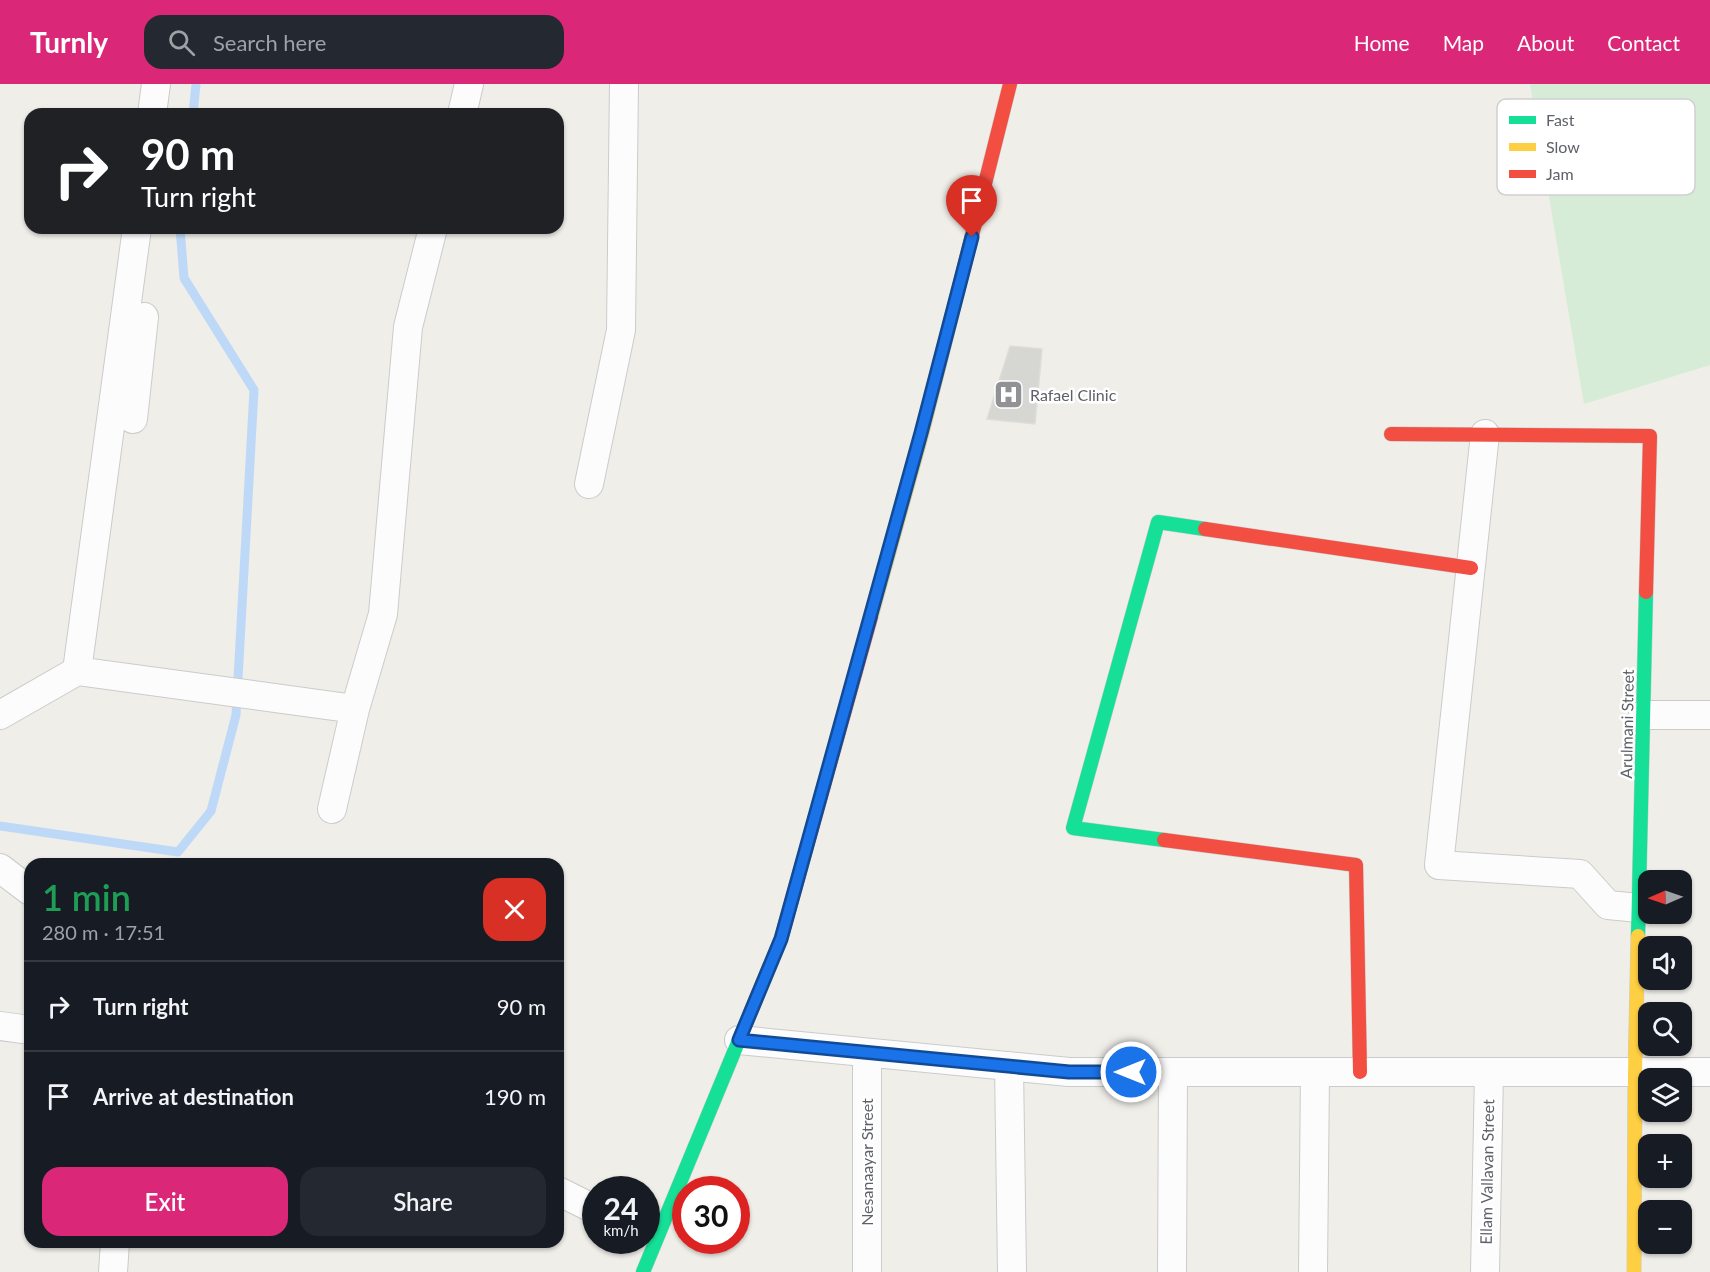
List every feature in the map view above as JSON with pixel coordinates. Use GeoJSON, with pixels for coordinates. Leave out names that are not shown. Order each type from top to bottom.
{"type":"FeatureCollection","features":[{"type":"Feature","properties":{"kind":"street"},"geometry":{"type":"LineString","coordinates":[[153,108],[156,84]]}},
{"type":"Feature","properties":{"kind":"street"},"geometry":{"type":"LineString","coordinates":[[463,108],[469,84]]}},
{"type":"Feature","properties":{"kind":"street"},"geometry":{"type":"LineString","coordinates":[[589,484],[621,330],[624,84]]}},
{"type":"Feature","properties":{"kind":"street"},"geometry":{"type":"LineString","coordinates":[[660,1218],[781,939],[921,433],[1010,84]]}},
{"type":"Feature","properties":{"kind":"street"},"geometry":{"type":"LineString","coordinates":[[77,671],[136,234]]}},
{"type":"Feature","properties":{"kind":"street"},"geometry":{"type":"LineString","coordinates":[[133,419],[153,234]]}},
{"type":"Feature","properties":{"kind":"street"},"geometry":{"type":"LineString","coordinates":[[332,809],[355,709],[383,614],[408,327],[431,234]]}},
{"type":"Feature","properties":{"kind":"street","name":"Arulmani Street"},"geometry":{"type":"LineString","coordinates":[[1391,434],[1650,436],[1640,870]]}},
{"type":"Feature","properties":{"kind":"street"},"geometry":{"type":"LineString","coordinates":[[1485,434],[1438,866],[1580,874],[1608,905],[1638,908]]}},
{"type":"Feature","properties":{"kind":"street"},"geometry":{"type":"LineString","coordinates":[[1360,1072],[1356,865],[1073,828],[1158,522],[1471,568]]}},
{"type":"Feature","properties":{"kind":"street"},"geometry":{"type":"LineString","coordinates":[[0,715],[77,671],[355,709]]}},
{"type":"Feature","properties":{"kind":"street"},"geometry":{"type":"LineString","coordinates":[[1643,715],[1710,715]]}},
{"type":"Feature","properties":{"kind":"street"},"geometry":{"type":"LineString","coordinates":[[0,868],[24,886]]}},
{"type":"Feature","properties":{"kind":"street","name":"Arulmani Street"},"geometry":{"type":"LineString","coordinates":[[1634,1272],[1639,924]]}},
{"type":"Feature","properties":{"kind":"street"},"geometry":{"type":"LineString","coordinates":[[0,1026],[24,1029]]}},
{"type":"Feature","properties":{"kind":"street"},"geometry":{"type":"LineString","coordinates":[[739,1040],[1069,1072],[1710,1072]]}},
{"type":"Feature","properties":{"kind":"street","name":"Nesanaayar Street"},"geometry":{"type":"LineString","coordinates":[[867,1053],[867,1272]]}},
{"type":"Feature","properties":{"kind":"street"},"geometry":{"type":"LineString","coordinates":[[1009,1066],[1012,1272]]}},
{"type":"Feature","properties":{"kind":"street"},"geometry":{"type":"LineString","coordinates":[[1172,1272],[1173,1072]]}},
{"type":"Feature","properties":{"kind":"street"},"geometry":{"type":"LineString","coordinates":[[1313,1272],[1315,1072]]}},
{"type":"Feature","properties":{"kind":"street","name":"Ellam Vallavan Street"},"geometry":{"type":"LineString","coordinates":[[1485,1272],[1489,1072]]}},
{"type":"Feature","properties":{"kind":"street"},"geometry":{"type":"LineString","coordinates":[[564,1194],[582,1203]]}},
{"type":"Feature","properties":{"kind":"street"},"geometry":{"type":"LineString","coordinates":[[113,1272],[115,1248]]}},
{"type":"Feature","properties":{"kind":"street"},"geometry":{"type":"LineString","coordinates":[[643,1272],[647,1254]]}},
{"type":"Feature","properties":{"kind":"green space"},"geometry":{"type":"Polygon","coordinates":[[[1530,84],[1710,84],[1710,365],[1584,404],[1549,195],[1695,195],[1695,99],[1533,99],[1530,84]]]}},
{"type":"Feature","properties":{"kind":"building"},"geometry":{"type":"Polygon","coordinates":[[[1010,346],[1042,349],[1035,424],[987,419],[1010,346]]]}},
{"type":"Feature","properties":{"kind":"waterway"},"geometry":{"type":"LineString","coordinates":[[194,108],[196,84]]}},
{"type":"Feature","properties":{"kind":"waterway"},"geometry":{"type":"LineString","coordinates":[[0,826],[178,852],[211,811],[236,715],[254,390],[184,278],[180,234]]}},
{"type":"Feature","properties":{"kind":"traffic: fast"},"geometry":{"type":"LineString","coordinates":[[1164,840],[1073,828],[1158,522],[1205,529]]}},
{"type":"Feature","properties":{"kind":"traffic: fast"},"geometry":{"type":"LineString","coordinates":[[1638,936],[1646,592]]}},
{"type":"Feature","properties":{"kind":"traffic: fast"},"geometry":{"type":"LineString","coordinates":[[643,1272],[751,1011]]}},
{"type":"Feature","properties":{"kind":"traffic: slow"},"geometry":{"type":"LineString","coordinates":[[871,617],[922,433],[958,291]]}},
{"type":"Feature","properties":{"kind":"traffic: slow"},"geometry":{"type":"LineString","coordinates":[[1634,1272],[1638,936]]}},
{"type":"Feature","properties":{"kind":"traffic: jam"},"geometry":{"type":"LineString","coordinates":[[958,291],[1010,84]]}},
{"type":"Feature","properties":{"kind":"traffic: jam"},"geometry":{"type":"LineString","coordinates":[[1391,434],[1650,436],[1646,592]]}},
{"type":"Feature","properties":{"kind":"traffic: jam"},"geometry":{"type":"LineString","coordinates":[[1205,529],[1471,568]]}},
{"type":"Feature","properties":{"kind":"traffic: jam"},"geometry":{"type":"LineString","coordinates":[[751,1011],[781,939],[871,617]]}},
{"type":"Feature","properties":{"kind":"traffic: jam"},"geometry":{"type":"LineString","coordinates":[[1164,840],[1356,865],[1360,1072]]}},
{"type":"Feature","properties":{"kind":"place","name":"Rafael Clinic"},"geometry":{"type":"Point","coordinates":[1009,395]}},
{"type":"Feature","properties":{"kind":"route"},"geometry":{"type":"LineString","coordinates":[[972,237],[921,433],[781,939],[739,1040],[1069,1072],[1131,1072]]}}]}
